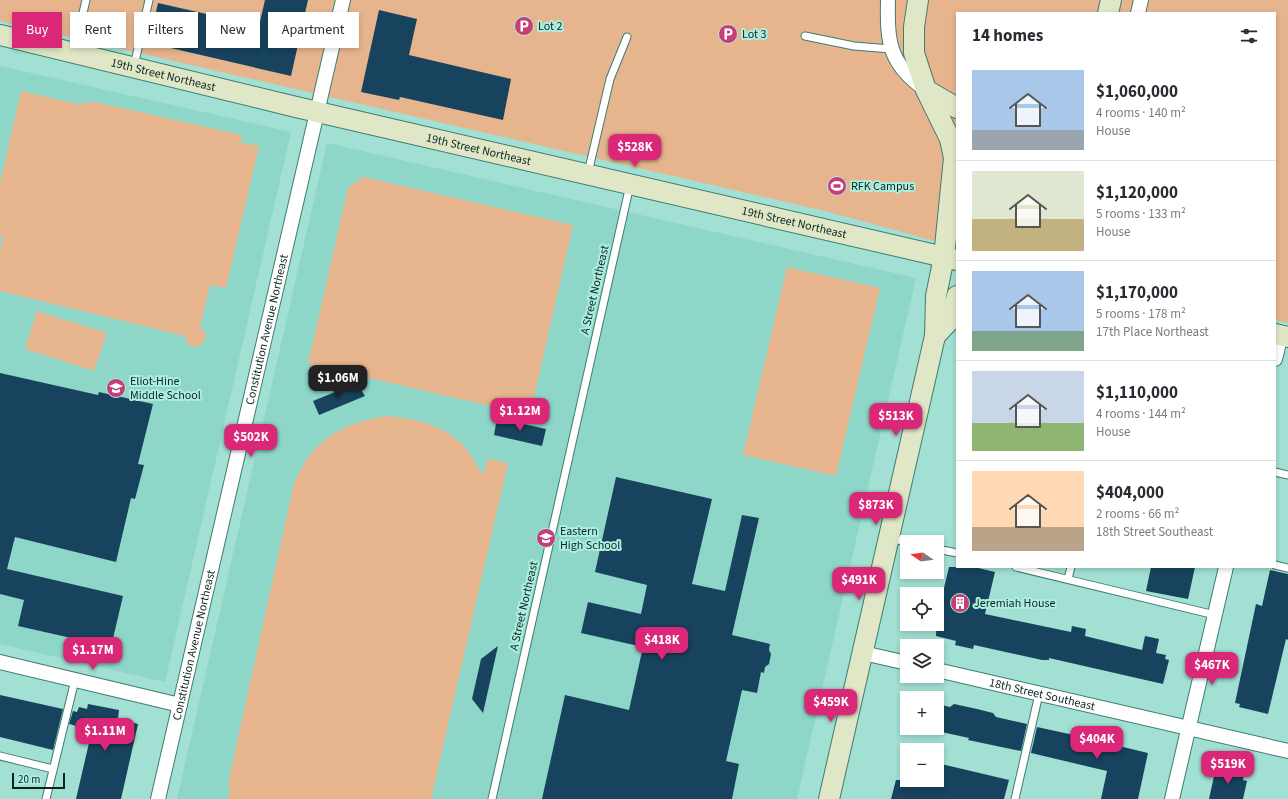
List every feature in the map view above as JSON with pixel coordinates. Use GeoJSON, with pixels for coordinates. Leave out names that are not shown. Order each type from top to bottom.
{"type":"FeatureCollection","features":[{"type":"Feature","properties":{"kind":"main road"},"geometry":{"type":"LineString","coordinates":[[829,799],[863,653],[898,540],[935,336],[936,293],[951,258],[947,214],[952,179],[953,153],[947,132],[926,90],[914,53],[914,26],[918,0]]}},
{"type":"Feature","properties":{"kind":"main road"},"geometry":{"type":"LineString","coordinates":[[1108,12],[1111,0]]}},
{"type":"Feature","properties":{"kind":"main road","name":"19th Street Northeast"},"geometry":{"type":"LineString","coordinates":[[0,35],[317,112],[631,183],[951,258]]}},
{"type":"Feature","properties":{"kind":"main road"},"geometry":{"type":"LineString","coordinates":[[926,90],[956,107]]}},
{"type":"Feature","properties":{"kind":"main road"},"geometry":{"type":"LineString","coordinates":[[935,336],[951,319],[956,300]]}},
{"type":"Feature","properties":{"kind":"street","name":"Constitution Avenue Northeast"},"geometry":{"type":"LineString","coordinates":[[158,799],[343,0]]}},
{"type":"Feature","properties":{"kind":"street"},"geometry":{"type":"LineString","coordinates":[[888,0],[891,49],[900,66],[926,90]]}},
{"type":"Feature","properties":{"kind":"street"},"geometry":{"type":"LineString","coordinates":[[1138,12],[1142,0]]}},
{"type":"Feature","properties":{"kind":"street"},"geometry":{"type":"LineString","coordinates":[[1276,355],[1281,335]]}},
{"type":"Feature","properties":{"kind":"street"},"geometry":{"type":"LineString","coordinates":[[1172,799],[1226,568]]}},
{"type":"Feature","properties":{"kind":"street"},"geometry":{"type":"LineString","coordinates":[[863,653],[900,661]]}},
{"type":"Feature","properties":{"kind":"street"},"geometry":{"type":"LineString","coordinates":[[0,662],[180,705]]}},
{"type":"Feature","properties":{"kind":"street","name":"18th Street Southeast"},"geometry":{"type":"LineString","coordinates":[[944,672],[1288,752]]}},
{"type":"Feature","properties":{"kind":"lane"},"geometry":{"type":"LineString","coordinates":[[74,52],[86,0]]}},
{"type":"Feature","properties":{"kind":"lane"},"geometry":{"type":"LineString","coordinates":[[133,68],[149,0]]}},
{"type":"Feature","properties":{"kind":"lane"},"geometry":{"type":"LineString","coordinates":[[588,174],[610,79],[627,36]]}},
{"type":"Feature","properties":{"kind":"lane"},"geometry":{"type":"LineString","coordinates":[[805,36],[854,46],[891,49]]}},
{"type":"Feature","properties":{"kind":"lane","name":"A Street Northeast"},"geometry":{"type":"LineString","coordinates":[[492,799],[631,183]]}},
{"type":"Feature","properties":{"kind":"lane"},"geometry":{"type":"LineString","coordinates":[[1276,472],[1288,475]]}},
{"type":"Feature","properties":{"kind":"lane"},"geometry":{"type":"LineString","coordinates":[[944,550],[956,553]]}},
{"type":"Feature","properties":{"kind":"lane"},"geometry":{"type":"LineString","coordinates":[[1276,565],[1288,568]]}},
{"type":"Feature","properties":{"kind":"lane"},"geometry":{"type":"LineString","coordinates":[[1020,568],[1215,615]]}},
{"type":"Feature","properties":{"kind":"lane"},"geometry":{"type":"LineString","coordinates":[[1068,579],[1071,568]]}},
{"type":"Feature","properties":{"kind":"lane"},"geometry":{"type":"LineString","coordinates":[[46,799],[75,680]]}},
{"type":"Feature","properties":{"kind":"lane"},"geometry":{"type":"LineString","coordinates":[[1015,799],[1039,694]]}},
{"type":"Feature","properties":{"kind":"lane"},"geometry":{"type":"LineString","coordinates":[[0,756],[53,769]]}},
{"type":"Feature","properties":{"kind":"shaded area","name":"RFK Campus"},"geometry":{"type":"Polygon","coordinates":[[[0,0],[1288,0],[1288,323],[1276,320],[1276,12],[956,12],[956,247],[825,211],[117,48],[126,48],[126,12],[70,12],[70,37],[62,35],[62,12],[12,12],[12,24],[0,21],[0,0]]]}},
{"type":"Feature","properties":{"kind":"shaded area","name":"Eliot-Hine Middle School"},"geometry":{"type":"Polygon","coordinates":[[[0,66],[291,132],[165,682],[0,644],[0,66]]]}},
{"type":"Feature","properties":{"kind":"shaded area"},"geometry":{"type":"Polygon","coordinates":[[[21,91],[77,104],[95,102],[242,135],[240,142],[259,146],[226,288],[210,285],[200,327],[206,336],[202,345],[193,347],[187,344],[185,336],[0,291],[0,252],[3,237],[0,236],[0,183],[21,91]]]}},
{"type":"Feature","properties":{"kind":"shaded area","name":"Eastern High School"},"geometry":{"type":"Polygon","coordinates":[[[327,143],[916,278],[797,799],[177,799],[327,143]]]}},
{"type":"Feature","properties":{"kind":"shaded area"},"geometry":{"type":"Polygon","coordinates":[[[363,177],[573,225],[530,415],[308,364],[348,188],[363,177]]]}},
{"type":"Feature","properties":{"kind":"shaded area"},"geometry":{"type":"Polygon","coordinates":[[[787,267],[880,288],[836,476],[743,455],[787,267]]]}},
{"type":"Feature","properties":{"kind":"shaded area"},"geometry":{"type":"Polygon","coordinates":[[[37,311],[107,333],[94,371],[25,349],[37,311]]]}},
{"type":"Feature","properties":{"kind":"shaded area"},"geometry":{"type":"Polygon","coordinates":[[[386,416],[409,419],[431,425],[451,435],[468,451],[483,475],[488,459],[508,463],[431,799],[229,799],[229,779],[294,483],[309,456],[326,439],[353,424],[386,416]]]}},
{"type":"Feature","properties":{"kind":"building"},"geometry":{"type":"Polygon","coordinates":[[[265,0],[308,0],[305,12],[268,12],[268,48],[297,48],[291,76],[171,48],[198,48],[198,12],[206,14],[206,48],[260,48],[260,22],[265,0]]]}},
{"type":"Feature","properties":{"kind":"building"},"geometry":{"type":"Polygon","coordinates":[[[158,3],[198,12],[156,12],[158,3]]]}},
{"type":"Feature","properties":{"kind":"building"},"geometry":{"type":"Polygon","coordinates":[[[379,10],[417,19],[409,55],[511,79],[503,120],[400,97],[399,100],[361,92],[379,10]]]}},
{"type":"Feature","properties":{"kind":"building"},"geometry":{"type":"Polygon","coordinates":[[[0,373],[98,395],[99,392],[153,404],[138,464],[144,465],[135,499],[131,498],[116,562],[15,537],[7,569],[123,596],[111,647],[18,626],[24,600],[0,594],[0,373]]]}},
{"type":"Feature","properties":{"kind":"building"},"geometry":{"type":"Polygon","coordinates":[[[357,383],[365,396],[319,415],[313,401],[357,383]]]}},
{"type":"Feature","properties":{"kind":"building"},"geometry":{"type":"Polygon","coordinates":[[[497,418],[546,429],[542,446],[494,435],[497,418]]]}},
{"type":"Feature","properties":{"kind":"building"},"geometry":{"type":"Polygon","coordinates":[[[616,477],[712,499],[692,584],[725,591],[742,515],[759,518],[732,635],[770,644],[769,650],[771,654],[769,664],[765,667],[764,673],[761,672],[757,693],[742,690],[726,761],[739,764],[732,799],[542,799],[565,695],[629,710],[643,647],[581,633],[588,602],[641,614],[647,585],[595,572],[616,477]]]}},
{"type":"Feature","properties":{"kind":"building"},"geometry":{"type":"Polygon","coordinates":[[[949,567],[978,568],[995,572],[985,614],[1071,632],[1072,626],[1086,629],[1085,636],[1142,650],[1145,636],[1159,639],[1156,653],[1166,655],[1165,659],[1169,660],[1163,684],[1049,658],[1049,660],[1042,660],[974,645],[973,649],[955,645],[956,641],[936,636],[936,631],[944,631],[944,588],[949,567]]]}},
{"type":"Feature","properties":{"kind":"building"},"geometry":{"type":"Polygon","coordinates":[[[1151,568],[1195,568],[1188,599],[1146,591],[1151,568]]]}},
{"type":"Feature","properties":{"kind":"building"},"geometry":{"type":"Polygon","coordinates":[[[1270,570],[1288,574],[1288,640],[1286,639],[1268,714],[1239,707],[1240,704],[1235,703],[1256,604],[1262,606],[1270,570]]]}},
{"type":"Feature","properties":{"kind":"building"},"geometry":{"type":"Polygon","coordinates":[[[498,646],[483,713],[472,699],[481,659],[498,646]]]}},
{"type":"Feature","properties":{"kind":"building"},"geometry":{"type":"Polygon","coordinates":[[[0,695],[63,709],[53,750],[0,737],[0,695]]]}},
{"type":"Feature","properties":{"kind":"building"},"geometry":{"type":"Polygon","coordinates":[[[88,704],[119,710],[118,719],[138,724],[121,799],[76,799],[92,730],[69,724],[73,711],[77,712],[79,707],[87,709],[88,704]]]}},
{"type":"Feature","properties":{"kind":"building"},"geometry":{"type":"Polygon","coordinates":[[[954,704],[977,709],[993,713],[996,717],[1027,724],[1021,751],[968,740],[969,738],[944,733],[944,706],[950,707],[954,704]]]}},
{"type":"Feature","properties":{"kind":"building"},"geometry":{"type":"Polygon","coordinates":[[[1037,727],[1074,735],[1077,732],[1116,742],[1119,746],[1148,753],[1138,799],[1101,799],[1107,771],[1031,753],[1037,727]]]}},
{"type":"Feature","properties":{"kind":"building"},"geometry":{"type":"Polygon","coordinates":[[[944,765],[1009,780],[1004,799],[891,799],[896,780],[900,780],[900,787],[944,787],[944,765]]]}},
{"type":"Feature","properties":{"kind":"building"},"geometry":{"type":"Polygon","coordinates":[[[1216,767],[1244,773],[1243,780],[1247,781],[1243,799],[1209,799],[1216,767]]]}},
{"type":"Feature","properties":{"kind":"place","name":"Lot 2"},"geometry":{"type":"Point","coordinates":[524,26]}},
{"type":"Feature","properties":{"kind":"place","name":"Lot 3"},"geometry":{"type":"Point","coordinates":[728,34]}},
{"type":"Feature","properties":{"kind":"place","name":"RFK Campus"},"geometry":{"type":"Point","coordinates":[837,186]}},
{"type":"Feature","properties":{"kind":"place","name":"Eliot-Hine Middle School"},"geometry":{"type":"Point","coordinates":[116,388]}},
{"type":"Feature","properties":{"kind":"place","name":"Eastern High School"},"geometry":{"type":"Point","coordinates":[546,538]}},
{"type":"Feature","properties":{"kind":"place","name":"Jeremiah House"},"geometry":{"type":"Point","coordinates":[960,603]}}]}
